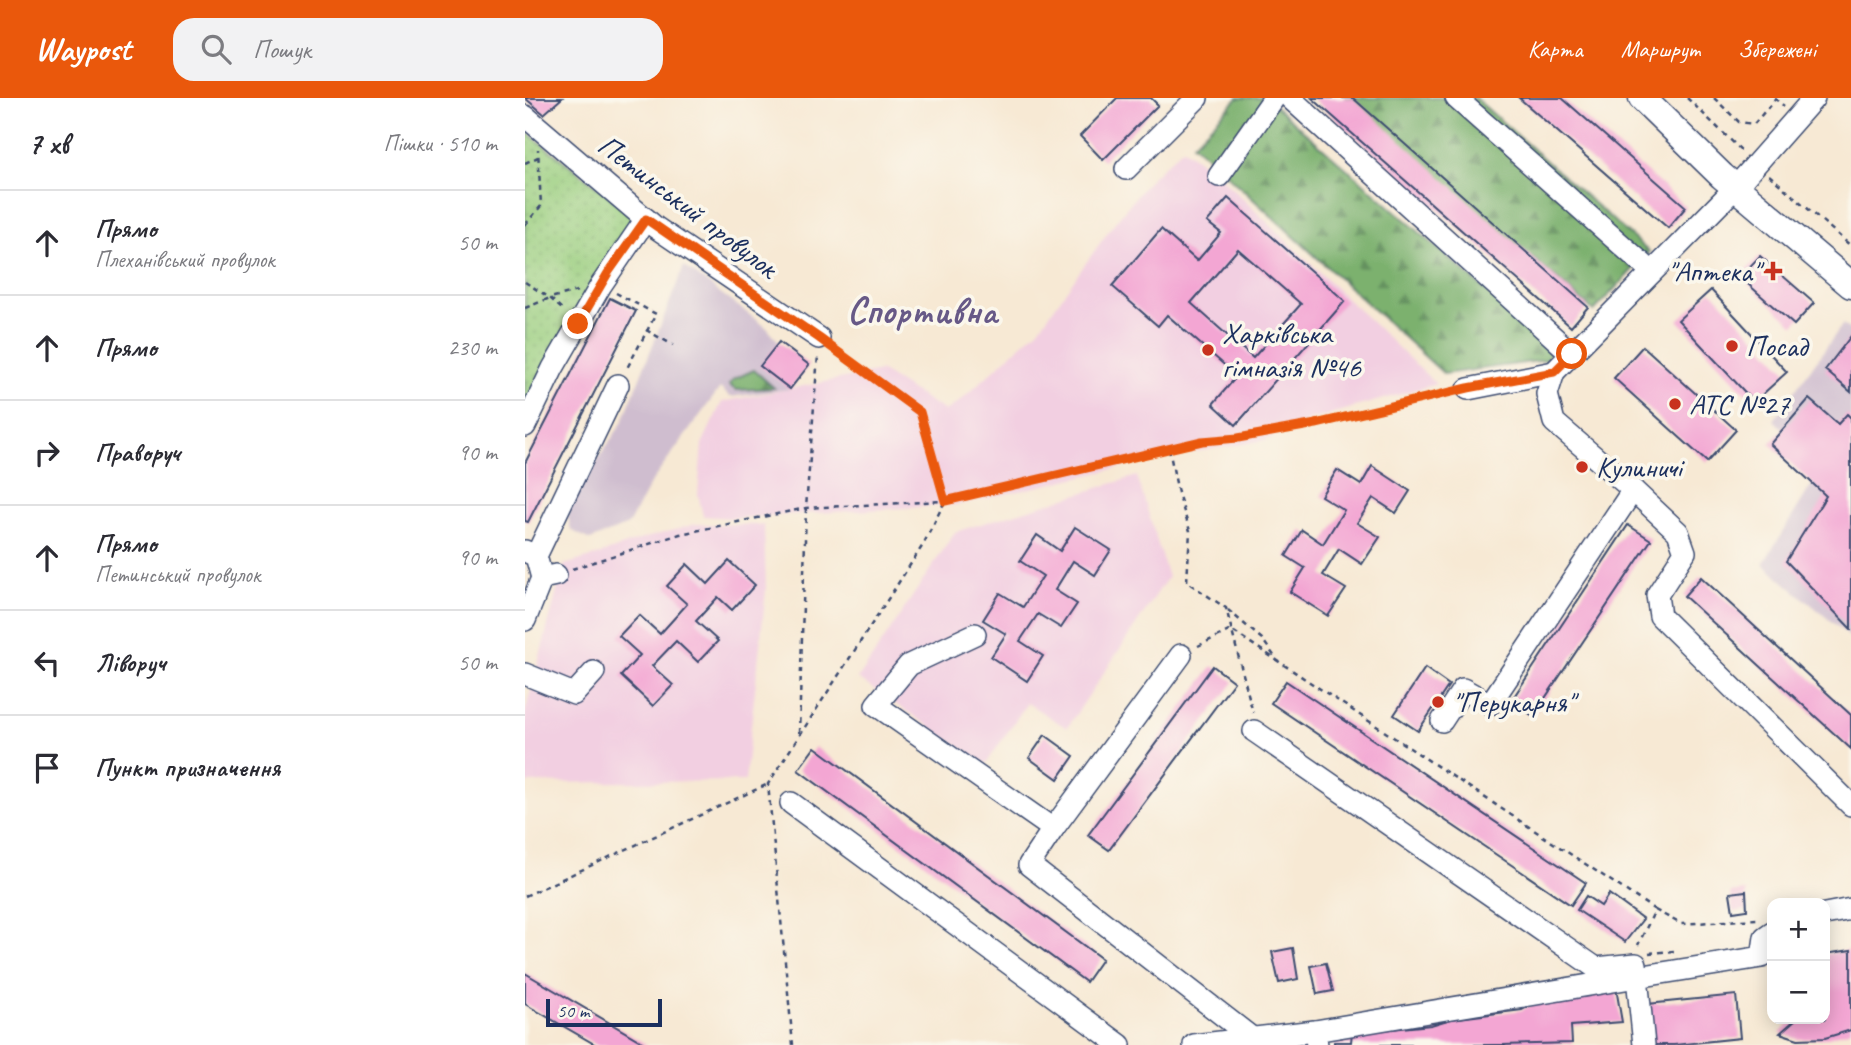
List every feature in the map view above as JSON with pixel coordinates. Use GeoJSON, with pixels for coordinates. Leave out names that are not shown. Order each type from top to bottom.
{"type":"FeatureCollection","features":[{"type":"Feature","properties":{"kind":"main road"},"geometry":{"type":"LineString","coordinates":[[1642,98],[1735,188],[1851,285]]}},
{"type":"Feature","properties":{"kind":"street"},"geometry":{"type":"LineString","coordinates":[[1126,169],[1197,98]]}},
{"type":"Feature","properties":{"kind":"street"},"geometry":{"type":"LineString","coordinates":[[1219,176],[1274,98]]}},
{"type":"Feature","properties":{"kind":"street"},"geometry":{"type":"LineString","coordinates":[[1290,98],[1572,354]]}},
{"type":"Feature","properties":{"kind":"street"},"geometry":{"type":"LineString","coordinates":[[1456,98],[1653,272]]}},
{"type":"Feature","properties":{"kind":"street"},"geometry":{"type":"LineString","coordinates":[[1814,98],[1735,188],[1554,372],[1547,394],[1554,422],[1678,532],[1685,552],[1657,595],[1660,616],[1851,805]]}},
{"type":"Feature","properties":{"kind":"street","name":"Петинський провулок"},"geometry":{"type":"LineString","coordinates":[[529,119],[646,219],[819,338]]}},
{"type":"Feature","properties":{"kind":"street"},"geometry":{"type":"LineString","coordinates":[[525,426],[578,324],[646,219]]}},
{"type":"Feature","properties":{"kind":"street"},"geometry":{"type":"LineString","coordinates":[[1468,388],[1554,372]]}},
{"type":"Feature","properties":{"kind":"street"},"geometry":{"type":"LineString","coordinates":[[525,620],[548,576],[530,554],[618,386]]}},
{"type":"Feature","properties":{"kind":"street"},"geometry":{"type":"LineString","coordinates":[[1442,721],[1463,689],[1490,704],[1633,491]]}},
{"type":"Feature","properties":{"kind":"street"},"geometry":{"type":"LineString","coordinates":[[975,634],[909,665],[876,705],[1053,829]]}},
{"type":"Feature","properties":{"kind":"street"},"geometry":{"type":"LineString","coordinates":[[1181,655],[1029,865],[1252,1038]]}},
{"type":"Feature","properties":{"kind":"street"},"geometry":{"type":"LineString","coordinates":[[525,674],[574,694],[594,672]]}},
{"type":"Feature","properties":{"kind":"street"},"geometry":{"type":"LineString","coordinates":[[1254,725],[1596,968],[1636,964],[1644,1045]]}},
{"type":"Feature","properties":{"kind":"street"},"geometry":{"type":"LineString","coordinates":[[791,803],[1120,1045]]}},
{"type":"Feature","properties":{"kind":"street"},"geometry":{"type":"LineString","coordinates":[[1830,913],[1851,909]]}},
{"type":"Feature","properties":{"kind":"street"},"geometry":{"type":"LineString","coordinates":[[1194,1045],[1252,1038],[1316,1038],[1637,977],[1762,957],[1766,925]]}},
{"type":"Feature","properties":{"kind":"path"},"geometry":{"type":"LineString","coordinates":[[1714,98],[1739,122],[1754,124],[1776,98]]}},
{"type":"Feature","properties":{"kind":"path"},"geometry":{"type":"LineString","coordinates":[[525,225],[541,206],[538,141],[529,119]]}},
{"type":"Feature","properties":{"kind":"path"},"geometry":{"type":"LineString","coordinates":[[525,163],[538,157]]}},
{"type":"Feature","properties":{"kind":"path"},"geometry":{"type":"LineString","coordinates":[[525,282],[550,298],[578,324]]}},
{"type":"Feature","properties":{"kind":"path"},"geometry":{"type":"LineString","coordinates":[[525,308],[550,298],[601,285],[656,314],[618,386]]}},
{"type":"Feature","properties":{"kind":"path"},"geometry":{"type":"LineString","coordinates":[[646,330],[673,345]]}},
{"type":"Feature","properties":{"kind":"path"},"geometry":{"type":"LineString","coordinates":[[525,896],[768,784],[923,545],[945,501],[920,412],[819,338]]}},
{"type":"Feature","properties":{"kind":"path"},"geometry":{"type":"LineString","coordinates":[[799,736],[806,508],[819,338]]}},
{"type":"Feature","properties":{"kind":"path"},"geometry":{"type":"LineString","coordinates":[[548,576],[680,534],[806,508],[945,501],[1202,441],[1238,438],[1316,424],[1468,388]]}},
{"type":"Feature","properties":{"kind":"path"},"geometry":{"type":"LineString","coordinates":[[1169,449],[1178,493],[1190,531],[1187,582],[1226,608],[1262,639],[1277,660]]}},
{"type":"Feature","properties":{"kind":"path"},"geometry":{"type":"LineString","coordinates":[[1226,608],[1254,725]]}},
{"type":"Feature","properties":{"kind":"path"},"geometry":{"type":"LineString","coordinates":[[1181,655],[1231,629]]}},
{"type":"Feature","properties":{"kind":"path"},"geometry":{"type":"LineString","coordinates":[[1231,629],[1655,910],[1681,924],[1766,925]]}},
{"type":"Feature","properties":{"kind":"path"},"geometry":{"type":"LineString","coordinates":[[768,784],[793,1045]]}},
{"type":"Feature","properties":{"kind":"path"},"geometry":{"type":"LineString","coordinates":[[1633,954],[1655,910]]}},
{"type":"Feature","properties":{"kind":"path"},"geometry":{"type":"LineString","coordinates":[[1646,953],[1685,950]]}},
{"type":"Feature","properties":{"kind":"shaded area","name":"Харківська гімназія №46"},"geometry":{"type":"Polygon","coordinates":[[[1183,148],[1219,176],[1436,384],[1310,420],[1266,440],[1166,457],[958,505],[732,518],[703,516],[698,494],[702,444],[722,402],[880,371],[945,411],[959,402],[1039,329],[1115,222],[1151,178],[1183,148]]]}},
{"type":"Feature","properties":{"kind":"shaded area"},"geometry":{"type":"Polygon","coordinates":[[[684,266],[766,327],[779,342],[761,367],[790,389],[730,397],[720,388],[650,484],[628,525],[590,540],[571,530],[566,508],[622,423],[684,266]]]}},
{"type":"Feature","properties":{"kind":"shaded area"},"geometry":{"type":"Polygon","coordinates":[[[1843,324],[1851,331],[1851,638],[1763,564],[1822,468],[1774,420],[1843,324]]]}},
{"type":"Feature","properties":{"kind":"shaded area"},"geometry":{"type":"Polygon","coordinates":[[[1137,476],[1168,577],[1067,728],[1027,703],[986,764],[858,679],[955,532],[1137,476]]]}},
{"type":"Feature","properties":{"kind":"shaded area"},"geometry":{"type":"Polygon","coordinates":[[[696,524],[764,525],[766,590],[745,781],[525,783],[525,713],[564,565],[696,524]]]}},
{"type":"Feature","properties":{"kind":"green space"},"geometry":{"type":"Polygon","coordinates":[[[1238,98],[1266,98],[1554,350],[1546,360],[1444,374],[1193,144],[1238,98]]]}},
{"type":"Feature","properties":{"kind":"green space"},"geometry":{"type":"Polygon","coordinates":[[[1347,98],[1475,98],[1649,252],[1594,311],[1347,98]]]}},
{"type":"Feature","properties":{"kind":"green space"},"geometry":{"type":"Polygon","coordinates":[[[525,131],[640,220],[525,426],[525,131]]]}},
{"type":"Feature","properties":{"kind":"green space"},"geometry":{"type":"Polygon","coordinates":[[[754,370],[774,388],[736,390],[729,385],[734,379],[754,370]]]}},
{"type":"Feature","properties":{"kind":"building"},"geometry":{"type":"Polygon","coordinates":[[[525,98],[562,98],[544,114],[525,98]]]}},
{"type":"Feature","properties":{"kind":"building"},"geometry":{"type":"Polygon","coordinates":[[[1117,98],[1151,98],[1158,105],[1103,160],[1080,136],[1117,98]]]}},
{"type":"Feature","properties":{"kind":"building"},"geometry":{"type":"Polygon","coordinates":[[[1312,98],[1353,98],[1588,307],[1571,327],[1312,98]]]}},
{"type":"Feature","properties":{"kind":"building"},"geometry":{"type":"Polygon","coordinates":[[[1519,98],[1562,98],[1686,207],[1668,228],[1519,98]]]}},
{"type":"Feature","properties":{"kind":"building"},"geometry":{"type":"Polygon","coordinates":[[[1228,198],[1345,301],[1236,425],[1213,404],[1237,376],[1167,315],[1158,326],[1112,286],[1161,229],[1197,261],[1221,233],[1207,222],[1228,198]],[[1238,249],[1191,303],[1253,358],[1301,304],[1238,249]]]}},
{"type":"Feature","properties":{"kind":"building"},"geometry":{"type":"Polygon","coordinates":[[[1760,256],[1814,303],[1794,325],[1740,277],[1760,256]]]}},
{"type":"Feature","properties":{"kind":"building","name":"Посад"},"geometry":{"type":"Polygon","coordinates":[[[1711,290],[1787,372],[1754,402],[1678,320],[1711,290]]]}},
{"type":"Feature","properties":{"kind":"building"},"geometry":{"type":"Polygon","coordinates":[[[610,298],[636,311],[528,522],[525,521],[525,463],[610,298]]]}},
{"type":"Feature","properties":{"kind":"building"},"geometry":{"type":"Polygon","coordinates":[[[1851,336],[1851,392],[1825,370],[1851,336]]]}},
{"type":"Feature","properties":{"kind":"building"},"geometry":{"type":"Polygon","coordinates":[[[779,342],[809,365],[790,389],[760,366],[779,342]]]}},
{"type":"Feature","properties":{"kind":"building","name":"АТС №27"},"geometry":{"type":"Polygon","coordinates":[[[1643,346],[1736,430],[1707,462],[1614,378],[1643,346]]]}},
{"type":"Feature","properties":{"kind":"building"},"geometry":{"type":"Polygon","coordinates":[[[1809,399],[1838,424],[1847,414],[1851,418],[1851,629],[1786,561],[1826,496],[1770,444],[1809,399]]]}},
{"type":"Feature","properties":{"kind":"building"},"geometry":{"type":"Polygon","coordinates":[[[1372,466],[1410,491],[1396,513],[1373,498],[1357,523],[1380,537],[1362,564],[1339,549],[1323,575],[1346,589],[1328,616],[1290,592],[1305,568],[1286,556],[1302,530],[1323,544],[1344,510],[1321,496],[1337,470],[1361,485],[1372,466]]]}},
{"type":"Feature","properties":{"kind":"building"},"geometry":{"type":"Polygon","coordinates":[[[1628,525],[1651,540],[1533,716],[1511,701],[1628,525]]]}},
{"type":"Feature","properties":{"kind":"building"},"geometry":{"type":"Polygon","coordinates":[[[1075,527],[1111,550],[1095,575],[1073,561],[1055,590],[1077,604],[1061,628],[1038,614],[1020,641],[1043,656],[1027,681],[991,657],[1006,634],[983,620],[1000,593],[1023,607],[1043,576],[1020,561],[1037,535],[1060,551],[1075,527]]]}},
{"type":"Feature","properties":{"kind":"building"},"geometry":{"type":"Polygon","coordinates":[[[729,561],[755,585],[732,610],[718,597],[696,621],[718,641],[698,662],[676,641],[652,666],[673,685],[653,706],[621,676],[640,655],[619,636],[639,615],[660,634],[687,604],[667,586],[687,564],[708,584],[729,561]]]}},
{"type":"Feature","properties":{"kind":"building"},"geometry":{"type":"Polygon","coordinates":[[[1701,577],[1851,715],[1851,749],[1684,596],[1701,577]]]}},
{"type":"Feature","properties":{"kind":"building"},"geometry":{"type":"Polygon","coordinates":[[[1213,666],[1234,682],[1109,850],[1088,835],[1213,666]]]}},
{"type":"Feature","properties":{"kind":"building"},"geometry":{"type":"Polygon","coordinates":[[[1425,668],[1449,685],[1418,731],[1394,715],[1425,668]]]}},
{"type":"Feature","properties":{"kind":"building"},"geometry":{"type":"Polygon","coordinates":[[[1286,681],[1586,883],[1571,905],[1271,703],[1286,681]]]}},
{"type":"Feature","properties":{"kind":"building"},"geometry":{"type":"Polygon","coordinates":[[[1045,735],[1074,756],[1058,779],[1029,758],[1045,735]]]}},
{"type":"Feature","properties":{"kind":"building"},"geometry":{"type":"Polygon","coordinates":[[[815,747],[1102,959],[1086,982],[798,770],[815,747]]]}},
{"type":"Feature","properties":{"kind":"building"},"geometry":{"type":"Polygon","coordinates":[[[1746,891],[1747,910],[1733,912],[1730,893],[1746,891]]]}},
{"type":"Feature","properties":{"kind":"building"},"geometry":{"type":"Polygon","coordinates":[[[1609,894],[1643,919],[1625,942],[1577,910],[1586,896],[1601,906],[1609,894]]]}},
{"type":"Feature","properties":{"kind":"building"},"geometry":{"type":"Polygon","coordinates":[[[1293,948],[1298,979],[1279,983],[1272,952],[1293,948]]]}},
{"type":"Feature","properties":{"kind":"building"},"geometry":{"type":"Polygon","coordinates":[[[1851,950],[1851,1030],[1825,1038],[1798,1039],[1780,1033],[1790,1024],[1830,1024],[1830,953],[1851,950]]]}},
{"type":"Feature","properties":{"kind":"building"},"geometry":{"type":"Polygon","coordinates":[[[1326,963],[1333,991],[1317,994],[1311,966],[1326,963]]]}},
{"type":"Feature","properties":{"kind":"building"},"geometry":{"type":"Polygon","coordinates":[[[525,973],[647,1045],[596,1045],[525,1004],[525,973]]]}},
{"type":"Feature","properties":{"kind":"building"},"geometry":{"type":"Polygon","coordinates":[[[1616,988],[1622,1022],[1571,1026],[1572,1043],[1334,1045],[1334,1042],[1351,1042],[1352,1033],[1431,1025],[1451,1019],[1522,1010],[1549,995],[1616,988]]]}},
{"type":"Feature","properties":{"kind":"building"},"geometry":{"type":"Polygon","coordinates":[[[1736,995],[1740,1038],[1652,1045],[1648,1004],[1736,995]]]}},
{"type":"Feature","properties":{"kind":"place","name":"\"Аптека\""},"geometry":{"type":"Point","coordinates":[1773,271]}},
{"type":"Feature","properties":{"kind":"place","name":"Посад"},"geometry":{"type":"Point","coordinates":[1732,346]}},
{"type":"Feature","properties":{"kind":"place","name":"Харківська гімназія №46"},"geometry":{"type":"Point","coordinates":[1208,350]}},
{"type":"Feature","properties":{"kind":"place","name":"АТС №27"},"geometry":{"type":"Point","coordinates":[1675,404]}},
{"type":"Feature","properties":{"kind":"place","name":"Кулиничі"},"geometry":{"type":"Point","coordinates":[1582,467]}},
{"type":"Feature","properties":{"kind":"place","name":"\"Перукарня\""},"geometry":{"type":"Point","coordinates":[1438,702]}},
{"type":"Feature","properties":{"kind":"district","name":"Спортивна"},"geometry":{"type":"Point","coordinates":[922,310]}},
{"type":"Feature","properties":{"kind":"route"},"geometry":{"type":"LineString","coordinates":[[578,324],[608,273],[646,219],[819,338],[920,412],[945,501],[1202,441],[1238,438],[1316,424],[1468,388],[1554,372],[1572,354]]}}]}
